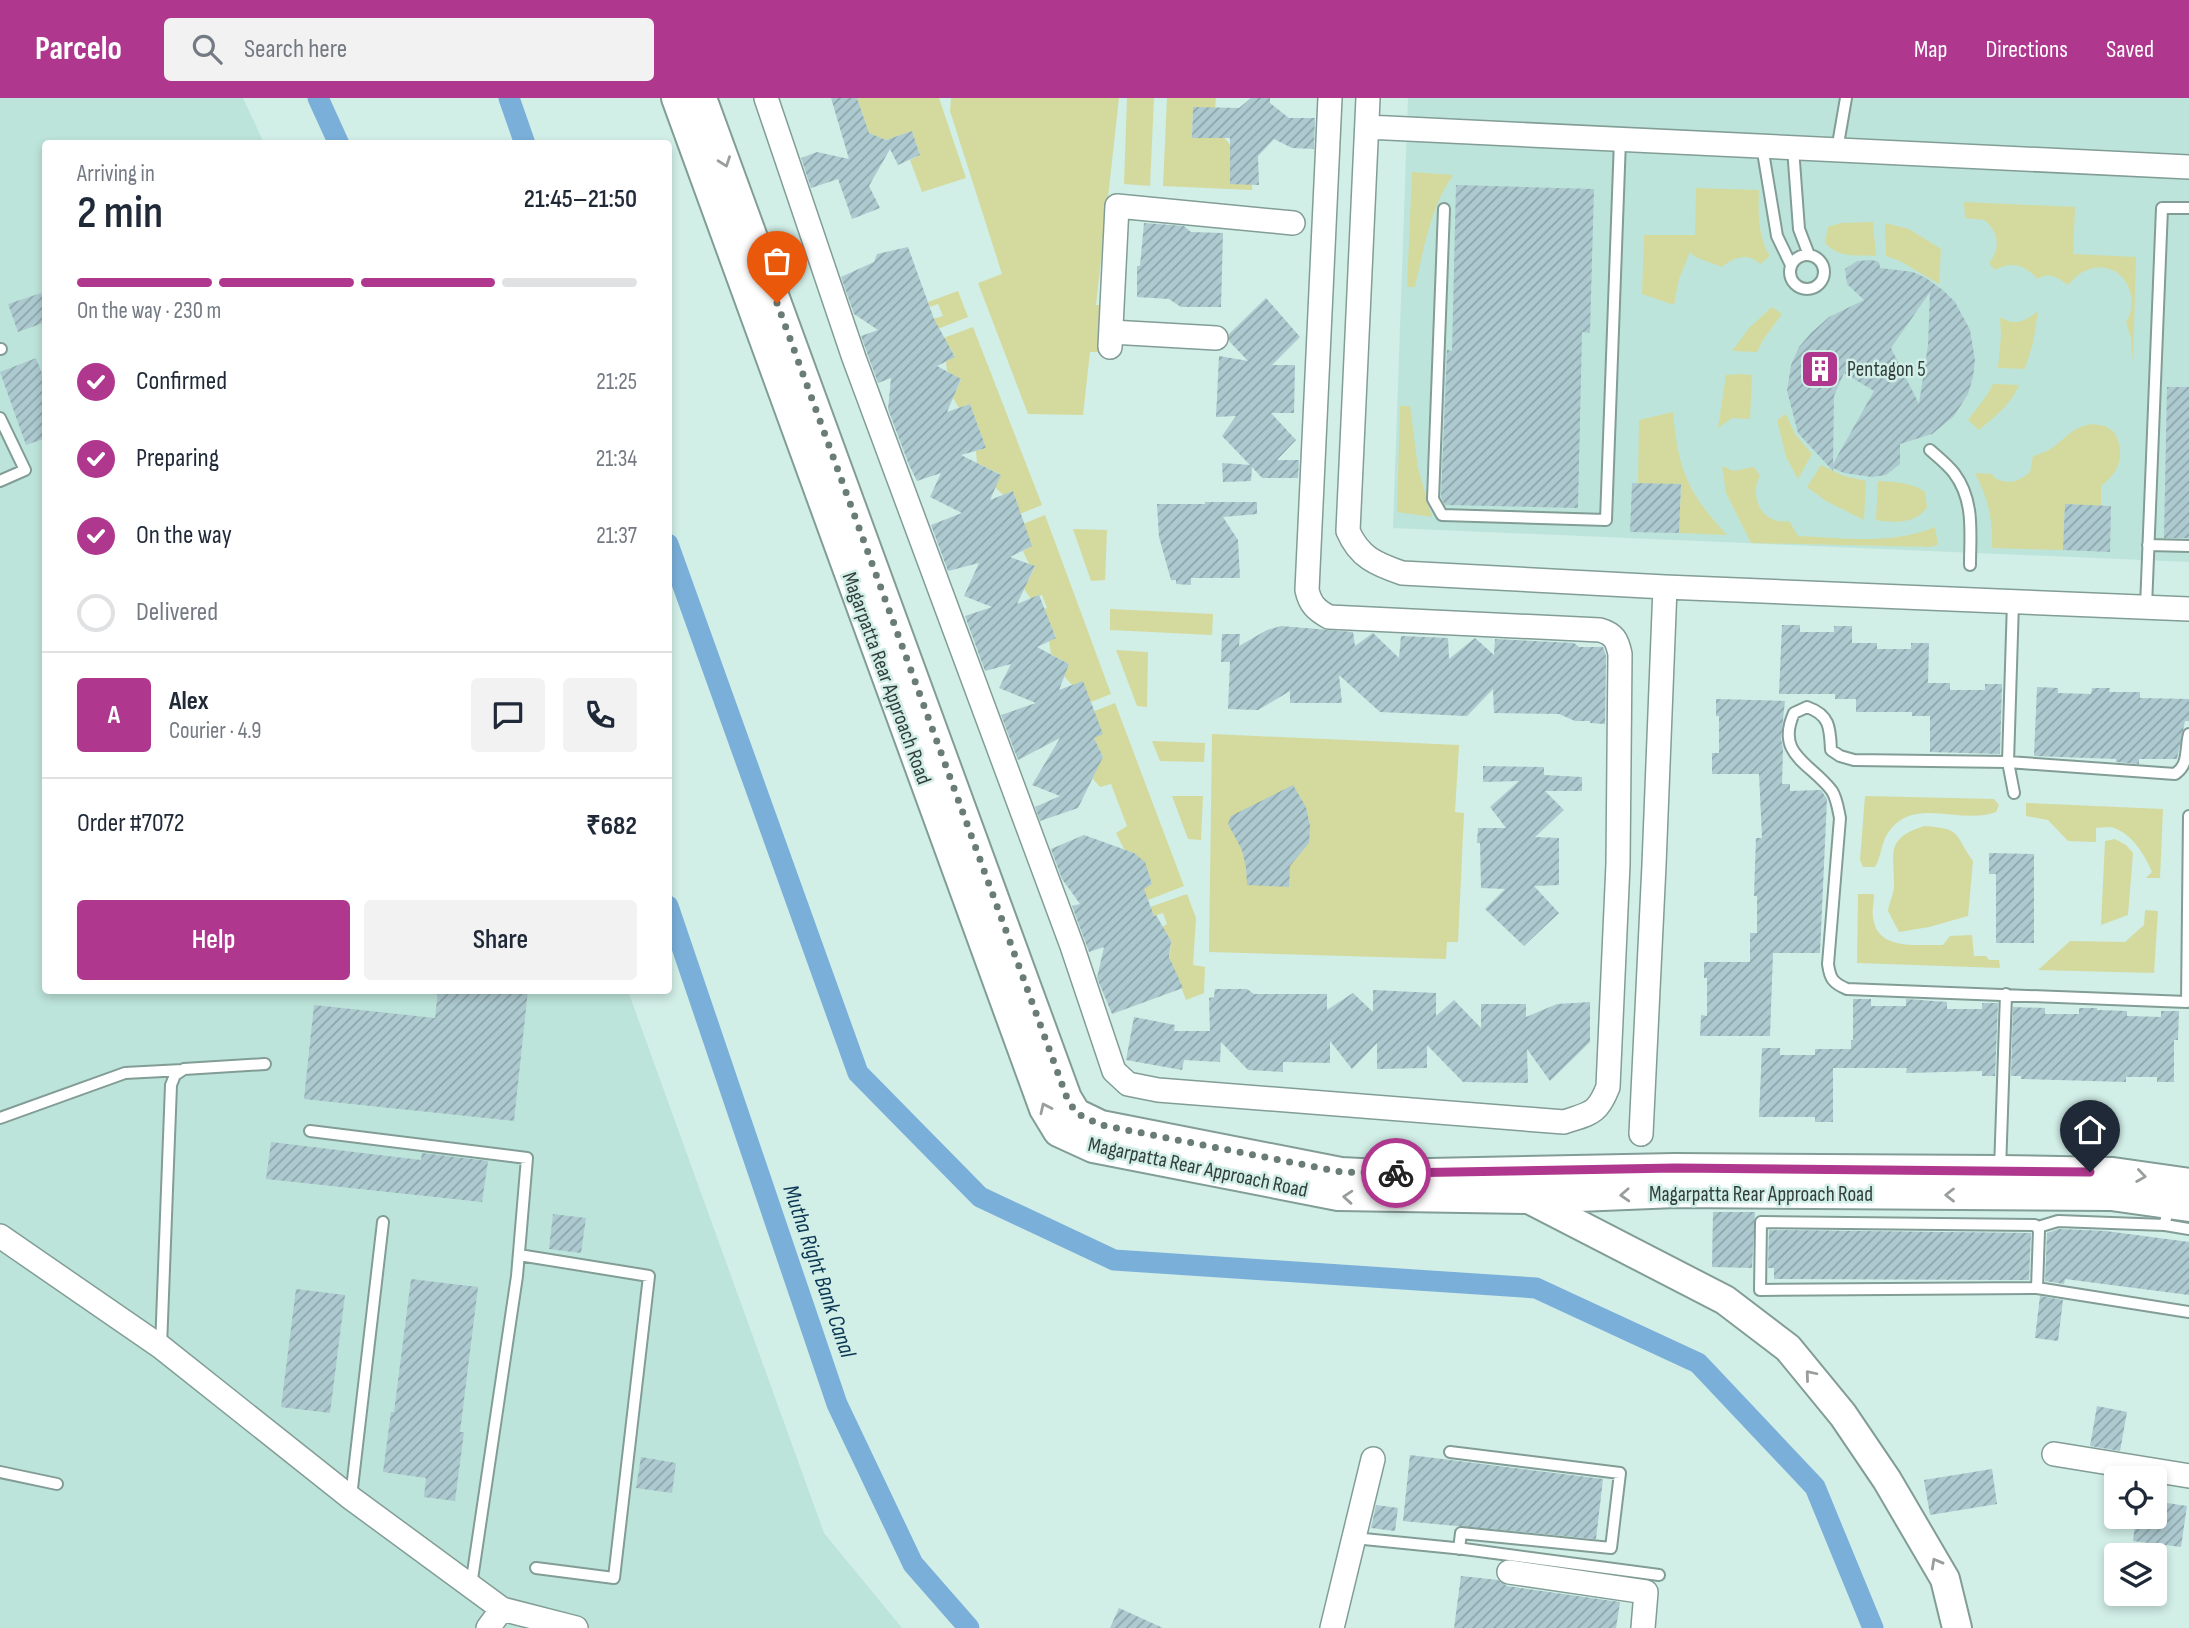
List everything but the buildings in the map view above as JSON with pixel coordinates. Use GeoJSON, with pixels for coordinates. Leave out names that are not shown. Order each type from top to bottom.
{"type":"FeatureCollection","features":[{"type":"Feature","properties":{"kind":"street","name":"Magarpatta Rear Approach Road"},"geometry":{"type":"LineString","coordinates":[[676,98],[1044,1109],[1058,1132],[1093,1148],[1338,1196],[1529,1199],[2000,1183],[2113,1172],[2189,1183]]}},
{"type":"Feature","properties":{"kind":"street","name":"Magarpatta Rear Approach Road"},"geometry":{"type":"LineString","coordinates":[[702,98],[1067,1098],[1076,1113],[1101,1125],[1341,1172],[1380,1174],[1675,1168],[2000,1183],[2111,1196],[2174,1212]]}},
{"type":"Feature","properties":{"kind":"street"},"geometry":{"type":"LineString","coordinates":[[766,98],[854,358],[1072,946],[1114,1071],[1128,1084],[1158,1090],[1564,1122],[1600,1107],[1608,1087],[1618,864],[1620,654],[1617,641],[1611,634],[1600,630],[1329,617],[1318,611],[1310,602],[1307,590],[1331,98]]}},
{"type":"Feature","properties":{"kind":"street"},"geometry":{"type":"LineString","coordinates":[[1368,98],[1348,531],[1355,547],[1376,564],[1402,573],[2189,609]]}},
{"type":"Feature","properties":{"kind":"street"},"geometry":{"type":"LineString","coordinates":[[1367,127],[2189,167]]}},
{"type":"Feature","properties":{"kind":"street"},"geometry":{"type":"LineString","coordinates":[[1216,338],[1110,340],[1117,205],[1293,223]]}},
{"type":"Feature","properties":{"kind":"street"},"geometry":{"type":"LineString","coordinates":[[1324,235],[1362,237]]}},
{"type":"Feature","properties":{"kind":"street"},"geometry":{"type":"LineString","coordinates":[[1640,1134],[1654,865],[1664,587]]}},
{"type":"Feature","properties":{"kind":"street"},"geometry":{"type":"LineString","coordinates":[[1618,864],[1654,865]]}},
{"type":"Feature","properties":{"kind":"street"},"geometry":{"type":"LineString","coordinates":[[1500,1172],[1529,1199],[1726,1300],[1788,1348],[1843,1415],[1888,1480],[1945,1579],[1956,1628]]}},
{"type":"Feature","properties":{"kind":"street"},"geometry":{"type":"LineString","coordinates":[[0,1236],[161,1347],[351,1498],[502,1609],[576,1628]]}},
{"type":"Feature","properties":{"kind":"street"},"geometry":{"type":"LineString","coordinates":[[2054,1454],[2189,1476]]}},
{"type":"Feature","properties":{"kind":"street"},"geometry":{"type":"LineString","coordinates":[[1333,1628],[1373,1459]]}},
{"type":"Feature","properties":{"kind":"street"},"geometry":{"type":"LineString","coordinates":[[1509,1572],[1646,1592],[1643,1628]]}},
{"type":"Feature","properties":{"kind":"street"},"geometry":{"type":"LineString","coordinates":[[488,1628],[502,1609]]}},
{"type":"Feature","properties":{"kind":"lane"},"geometry":{"type":"LineString","coordinates":[[1837,150],[1846,98]]}},
{"type":"Feature","properties":{"kind":"lane"},"geometry":{"type":"LineString","coordinates":[[1444,209],[1433,499],[1441,515],[1605,520],[1620,140]]}},
{"type":"Feature","properties":{"kind":"lane"},"geometry":{"type":"LineString","coordinates":[[1762,146],[1777,236],[1791,265],[1791,276],[1797,285],[1807,288],[1818,285],[1823,275],[1822,264],[1814,257],[1798,257],[1791,265]]}},
{"type":"Feature","properties":{"kind":"lane"},"geometry":{"type":"LineString","coordinates":[[1793,148],[1799,229],[1809,255]]}},
{"type":"Feature","properties":{"kind":"lane"},"geometry":{"type":"LineString","coordinates":[[2146,607],[2162,208],[2189,208]]}},
{"type":"Feature","properties":{"kind":"lane"},"geometry":{"type":"LineString","coordinates":[[0,418],[24,470],[0,481]]}},
{"type":"Feature","properties":{"kind":"lane"},"geometry":{"type":"LineString","coordinates":[[1930,450],[1954,474],[1967,498],[1972,523],[1970,565]]}},
{"type":"Feature","properties":{"kind":"lane"},"geometry":{"type":"LineString","coordinates":[[2148,545],[2189,546]]}},
{"type":"Feature","properties":{"kind":"lane"},"geometry":{"type":"LineString","coordinates":[[2013,602],[2008,762],[2014,793]]}},
{"type":"Feature","properties":{"kind":"lane"},"geometry":{"type":"LineString","coordinates":[[2189,734],[2187,764],[2184,770],[2175,774],[2008,762],[1854,760],[1831,750],[1826,720],[1819,711],[1807,707],[1794,713],[1789,739],[1792,752],[1832,792],[1840,818],[1828,964],[1830,978],[1836,985],[1847,989],[2187,1002],[2189,816]]}},
{"type":"Feature","properties":{"kind":"lane"},"geometry":{"type":"LineString","coordinates":[[2000,1183],[2006,994]]}},
{"type":"Feature","properties":{"kind":"lane"},"geometry":{"type":"LineString","coordinates":[[0,1118],[125,1073],[265,1064]]}},
{"type":"Feature","properties":{"kind":"lane"},"geometry":{"type":"LineString","coordinates":[[161,1347],[171,1085],[175,1075],[184,1069]]}},
{"type":"Feature","properties":{"kind":"lane"},"geometry":{"type":"LineString","coordinates":[[310,1131],[527,1158],[519,1255],[471,1586]]}},
{"type":"Feature","properties":{"kind":"lane"},"geometry":{"type":"LineString","coordinates":[[2189,1229],[2174,1212],[2058,1221],[2038,1227],[1761,1222],[1760,1290],[2037,1288],[2189,1312]]}},
{"type":"Feature","properties":{"kind":"lane"},"geometry":{"type":"LineString","coordinates":[[351,1498],[383,1222]]}},
{"type":"Feature","properties":{"kind":"lane"},"geometry":{"type":"LineString","coordinates":[[2037,1288],[2038,1227]]}},
{"type":"Feature","properties":{"kind":"lane"},"geometry":{"type":"LineString","coordinates":[[519,1255],[649,1276],[614,1578],[536,1568]]}},
{"type":"Feature","properties":{"kind":"lane"},"geometry":{"type":"LineString","coordinates":[[1450,1452],[1620,1473],[1611,1548],[1461,1533],[1459,1549]]}},
{"type":"Feature","properties":{"kind":"lane"},"geometry":{"type":"LineString","coordinates":[[0,1472],[57,1484]]}},
{"type":"Feature","properties":{"kind":"lane"},"geometry":{"type":"LineString","coordinates":[[1354,1538],[1659,1575]]}},
{"type":"Feature","properties":{"kind":"shaded area"},"geometry":{"type":"Polygon","coordinates":[[[0,98],[243,98],[263,140],[42,140],[42,994],[629,994],[824,1533],[902,1628],[0,1628],[0,98]]]}},
{"type":"Feature","properties":{"kind":"shaded area"},"geometry":{"type":"Polygon","coordinates":[[[1408,98],[2189,98],[2189,562],[1393,528],[1408,98]]]}},
{"type":"Feature","properties":{"kind":"green space"},"geometry":{"type":"Polygon","coordinates":[[[857,98],[939,98],[966,178],[922,192],[910,160],[920,155],[912,131],[886,140],[859,129],[858,124],[865,121],[857,98]]]}},
{"type":"Feature","properties":{"kind":"green space"},"geometry":{"type":"Polygon","coordinates":[[[951,98],[1119,98],[1096,305],[1103,305],[1102,352],[1090,352],[1083,415],[1028,414],[978,283],[1002,274],[950,111],[951,98]]]}},
{"type":"Feature","properties":{"kind":"green space"},"geometry":{"type":"Polygon","coordinates":[[[1127,98],[1154,98],[1150,186],[1124,184],[1127,98]]]}},
{"type":"Feature","properties":{"kind":"green space"},"geometry":{"type":"Polygon","coordinates":[[[1167,98],[1216,98],[1215,108],[1193,108],[1192,138],[1212,138],[1220,133],[1240,156],[1240,161],[1230,161],[1230,184],[1252,184],[1252,190],[1163,186],[1167,98]]]}},
{"type":"Feature","properties":{"kind":"green space"},"geometry":{"type":"Polygon","coordinates":[[[1412,172],[1453,175],[1433,215],[1415,287],[1407,287],[1412,172]]]}},
{"type":"Feature","properties":{"kind":"green space"},"geometry":{"type":"Polygon","coordinates":[[[1696,188],[1759,190],[1761,233],[1770,256],[1760,264],[1751,258],[1741,257],[1722,267],[1695,257],[1690,252],[1679,279],[1674,305],[1642,294],[1644,235],[1695,235],[1696,188]]]}},
{"type":"Feature","properties":{"kind":"green space"},"geometry":{"type":"Polygon","coordinates":[[[1964,202],[2075,207],[2073,254],[2136,257],[2133,363],[2131,338],[2126,322],[2132,300],[2125,280],[2108,269],[2097,268],[2083,272],[2068,285],[2050,276],[2038,279],[2018,266],[2007,265],[1995,270],[1989,263],[1997,246],[1993,230],[1984,220],[1965,218],[1964,202]]]}},
{"type":"Feature","properties":{"kind":"green space"},"geometry":{"type":"Polygon","coordinates":[[[1873,222],[1876,256],[1848,255],[1830,248],[1825,243],[1828,227],[1840,223],[1873,222]]]}},
{"type":"Feature","properties":{"kind":"green space"},"geometry":{"type":"Polygon","coordinates":[[[1885,223],[1909,229],[1941,249],[1939,284],[1900,261],[1886,256],[1885,223]]]}},
{"type":"Feature","properties":{"kind":"green space"},"geometry":{"type":"Polygon","coordinates":[[[958,291],[968,317],[935,330],[930,320],[943,316],[938,304],[930,307],[928,302],[958,291]]]}},
{"type":"Feature","properties":{"kind":"green space"},"geometry":{"type":"Polygon","coordinates":[[[1772,307],[1782,314],[1757,352],[1732,351],[1750,327],[1772,307]]]}},
{"type":"Feature","properties":{"kind":"green space"},"geometry":{"type":"Polygon","coordinates":[[[2038,311],[2033,343],[2025,369],[1998,368],[2000,317],[2019,322],[2038,311]]]}},
{"type":"Feature","properties":{"kind":"green space"},"geometry":{"type":"Polygon","coordinates":[[[973,327],[1042,505],[1012,517],[1008,507],[1017,503],[1013,491],[1003,495],[995,487],[1000,474],[977,463],[976,451],[986,448],[970,404],[959,408],[953,398],[961,380],[947,371],[946,362],[955,356],[949,346],[942,349],[938,340],[973,327]]]}},
{"type":"Feature","properties":{"kind":"green space"},"geometry":{"type":"Polygon","coordinates":[[[1726,375],[1752,375],[1750,419],[1732,418],[1718,428],[1726,375]]]}},
{"type":"Feature","properties":{"kind":"green space"},"geometry":{"type":"Polygon","coordinates":[[[1993,384],[2019,385],[2007,404],[1979,430],[1968,420],[1993,384]]]}},
{"type":"Feature","properties":{"kind":"green space"},"geometry":{"type":"Polygon","coordinates":[[[1400,406],[1410,406],[1418,468],[1432,517],[1397,512],[1400,406]]]}},
{"type":"Feature","properties":{"kind":"green space"},"geometry":{"type":"Polygon","coordinates":[[[1673,412],[1678,450],[1687,480],[1703,506],[1727,535],[1679,533],[1681,485],[1638,483],[1639,420],[1673,412]]]}},
{"type":"Feature","properties":{"kind":"green space"},"geometry":{"type":"Polygon","coordinates":[[[1786,414],[1795,434],[1812,454],[1798,479],[1786,457],[1777,420],[1786,414]]]}},
{"type":"Feature","properties":{"kind":"green space"},"geometry":{"type":"Polygon","coordinates":[[[2093,424],[2105,426],[2114,432],[2120,447],[2117,468],[2101,486],[2101,506],[2065,504],[2063,550],[1992,548],[1989,509],[1975,473],[1992,474],[1995,478],[2009,482],[2018,480],[2030,472],[2033,456],[2051,448],[2076,429],[2093,424]]]}},
{"type":"Feature","properties":{"kind":"green space"},"geometry":{"type":"Polygon","coordinates":[[[1821,465],[1844,476],[1866,481],[1864,520],[1826,501],[1807,487],[1821,465]]]}},
{"type":"Feature","properties":{"kind":"green space"},"geometry":{"type":"Polygon","coordinates":[[[1722,466],[1733,471],[1754,467],[1760,476],[1756,493],[1760,508],[1772,519],[1789,521],[1798,536],[1885,538],[1919,533],[1935,527],[1938,545],[1751,543],[1726,493],[1722,466]]]}},
{"type":"Feature","properties":{"kind":"green space"},"geometry":{"type":"Polygon","coordinates":[[[1878,481],[1902,483],[1920,489],[1925,492],[1927,507],[1911,519],[1898,522],[1876,520],[1878,481]]]}},
{"type":"Feature","properties":{"kind":"green space"},"geometry":{"type":"Polygon","coordinates":[[[1045,515],[1111,694],[1073,709],[1072,685],[1064,676],[1069,664],[1051,654],[1049,641],[1056,637],[1051,625],[1044,628],[1038,612],[1047,608],[1042,595],[1031,599],[1024,589],[1035,567],[1029,564],[1023,551],[1031,546],[1016,527],[1045,515]]]}},
{"type":"Feature","properties":{"kind":"green space"},"geometry":{"type":"Polygon","coordinates":[[[1073,529],[1107,530],[1105,580],[1091,581],[1073,529]]]}},
{"type":"Feature","properties":{"kind":"green space"},"geometry":{"type":"Polygon","coordinates":[[[1110,609],[1213,614],[1212,635],[1110,630],[1110,609]]]}},
{"type":"Feature","properties":{"kind":"green space"},"geometry":{"type":"Polygon","coordinates":[[[1116,650],[1148,652],[1147,707],[1137,706],[1116,650]]]}},
{"type":"Feature","properties":{"kind":"green space"},"geometry":{"type":"Polygon","coordinates":[[[1115,703],[1184,886],[1148,900],[1143,889],[1152,884],[1148,871],[1142,868],[1136,856],[1124,849],[1116,833],[1127,826],[1111,784],[1100,787],[1092,778],[1103,757],[1094,738],[1077,718],[1115,703]]]}},
{"type":"Feature","properties":{"kind":"green space"},"geometry":{"type":"Polygon","coordinates":[[[1212,734],[1459,745],[1455,812],[1464,813],[1458,942],[1447,942],[1446,959],[1209,952],[1212,734]]]}},
{"type":"Feature","properties":{"kind":"green space"},"geometry":{"type":"Polygon","coordinates":[[[1152,741],[1205,743],[1204,762],[1160,761],[1152,741]]]}},
{"type":"Feature","properties":{"kind":"green space"},"geometry":{"type":"Polygon","coordinates":[[[1172,796],[1203,796],[1201,840],[1188,839],[1172,796]]]}},
{"type":"Feature","properties":{"kind":"green space"},"geometry":{"type":"Polygon","coordinates":[[[1865,796],[1994,799],[1999,805],[1996,812],[1982,815],[1922,813],[1909,816],[1896,823],[1886,836],[1875,867],[1863,867],[1860,860],[1865,796]]]}},
{"type":"Feature","properties":{"kind":"green space"},"geometry":{"type":"Polygon","coordinates":[[[2026,803],[2163,809],[2160,878],[2146,878],[2152,872],[2146,859],[2132,840],[2121,831],[2110,827],[2096,828],[2096,842],[2068,841],[2048,820],[2026,816],[2026,803]]]}},
{"type":"Feature","properties":{"kind":"green space"},"geometry":{"type":"Polygon","coordinates":[[[1924,826],[1951,831],[1959,838],[1973,861],[1968,916],[1899,932],[1888,911],[1894,888],[1894,848],[1903,836],[1924,826]]]}},
{"type":"Feature","properties":{"kind":"green space"},"geometry":{"type":"Polygon","coordinates":[[[2115,839],[2133,853],[2128,915],[2101,925],[2105,841],[2115,839]]]}},
{"type":"Feature","properties":{"kind":"green space"},"geometry":{"type":"Polygon","coordinates":[[[1187,894],[1196,918],[1193,965],[1205,967],[1204,993],[1186,1000],[1177,976],[1169,965],[1171,941],[1162,927],[1167,924],[1163,913],[1154,916],[1150,907],[1187,894]]]}},
{"type":"Feature","properties":{"kind":"green space"},"geometry":{"type":"Polygon","coordinates":[[[1858,894],[1874,894],[1873,919],[1884,938],[1902,944],[1943,945],[1950,936],[1972,935],[1974,956],[1999,960],[2000,968],[1857,963],[1858,894]]]}},
{"type":"Feature","properties":{"kind":"green space"},"geometry":{"type":"Polygon","coordinates":[[[2145,910],[2158,911],[2154,973],[2038,970],[2070,941],[2125,942],[2144,925],[2145,910]]]}},
{"type":"Feature","properties":{"kind":"waterway","name":"Mutha Right Bank Canal"},"geometry":{"type":"LineString","coordinates":[[318,98],[337,140]]}},
{"type":"Feature","properties":{"kind":"waterway"},"geometry":{"type":"LineString","coordinates":[[509,98],[524,140]]}},
{"type":"Feature","properties":{"kind":"waterway"},"geometry":{"type":"LineString","coordinates":[[672,555],[858,1073],[980,1197],[1114,1260],[1536,1288],[1698,1363],[1815,1487],[1873,1628]]}},
{"type":"Feature","properties":{"kind":"waterway","name":"Mutha Right Bank Canal"},"geometry":{"type":"LineString","coordinates":[[672,918],[837,1404],[913,1564],[969,1628]]}},
{"type":"Feature","properties":{"kind":"way so far"},"geometry":{"type":"LineString","coordinates":[[777,303],[1067,1098],[1076,1113],[1101,1125],[1341,1172],[1396,1173]]}},
{"type":"Feature","properties":{"kind":"place","name":"Pentagon 5"},"geometry":{"type":"Point","coordinates":[1820,369]}},
{"type":"Feature","properties":{"kind":"route"},"geometry":{"type":"LineString","coordinates":[[1396,1173],[1675,1168],[2090,1172]]}}]}
